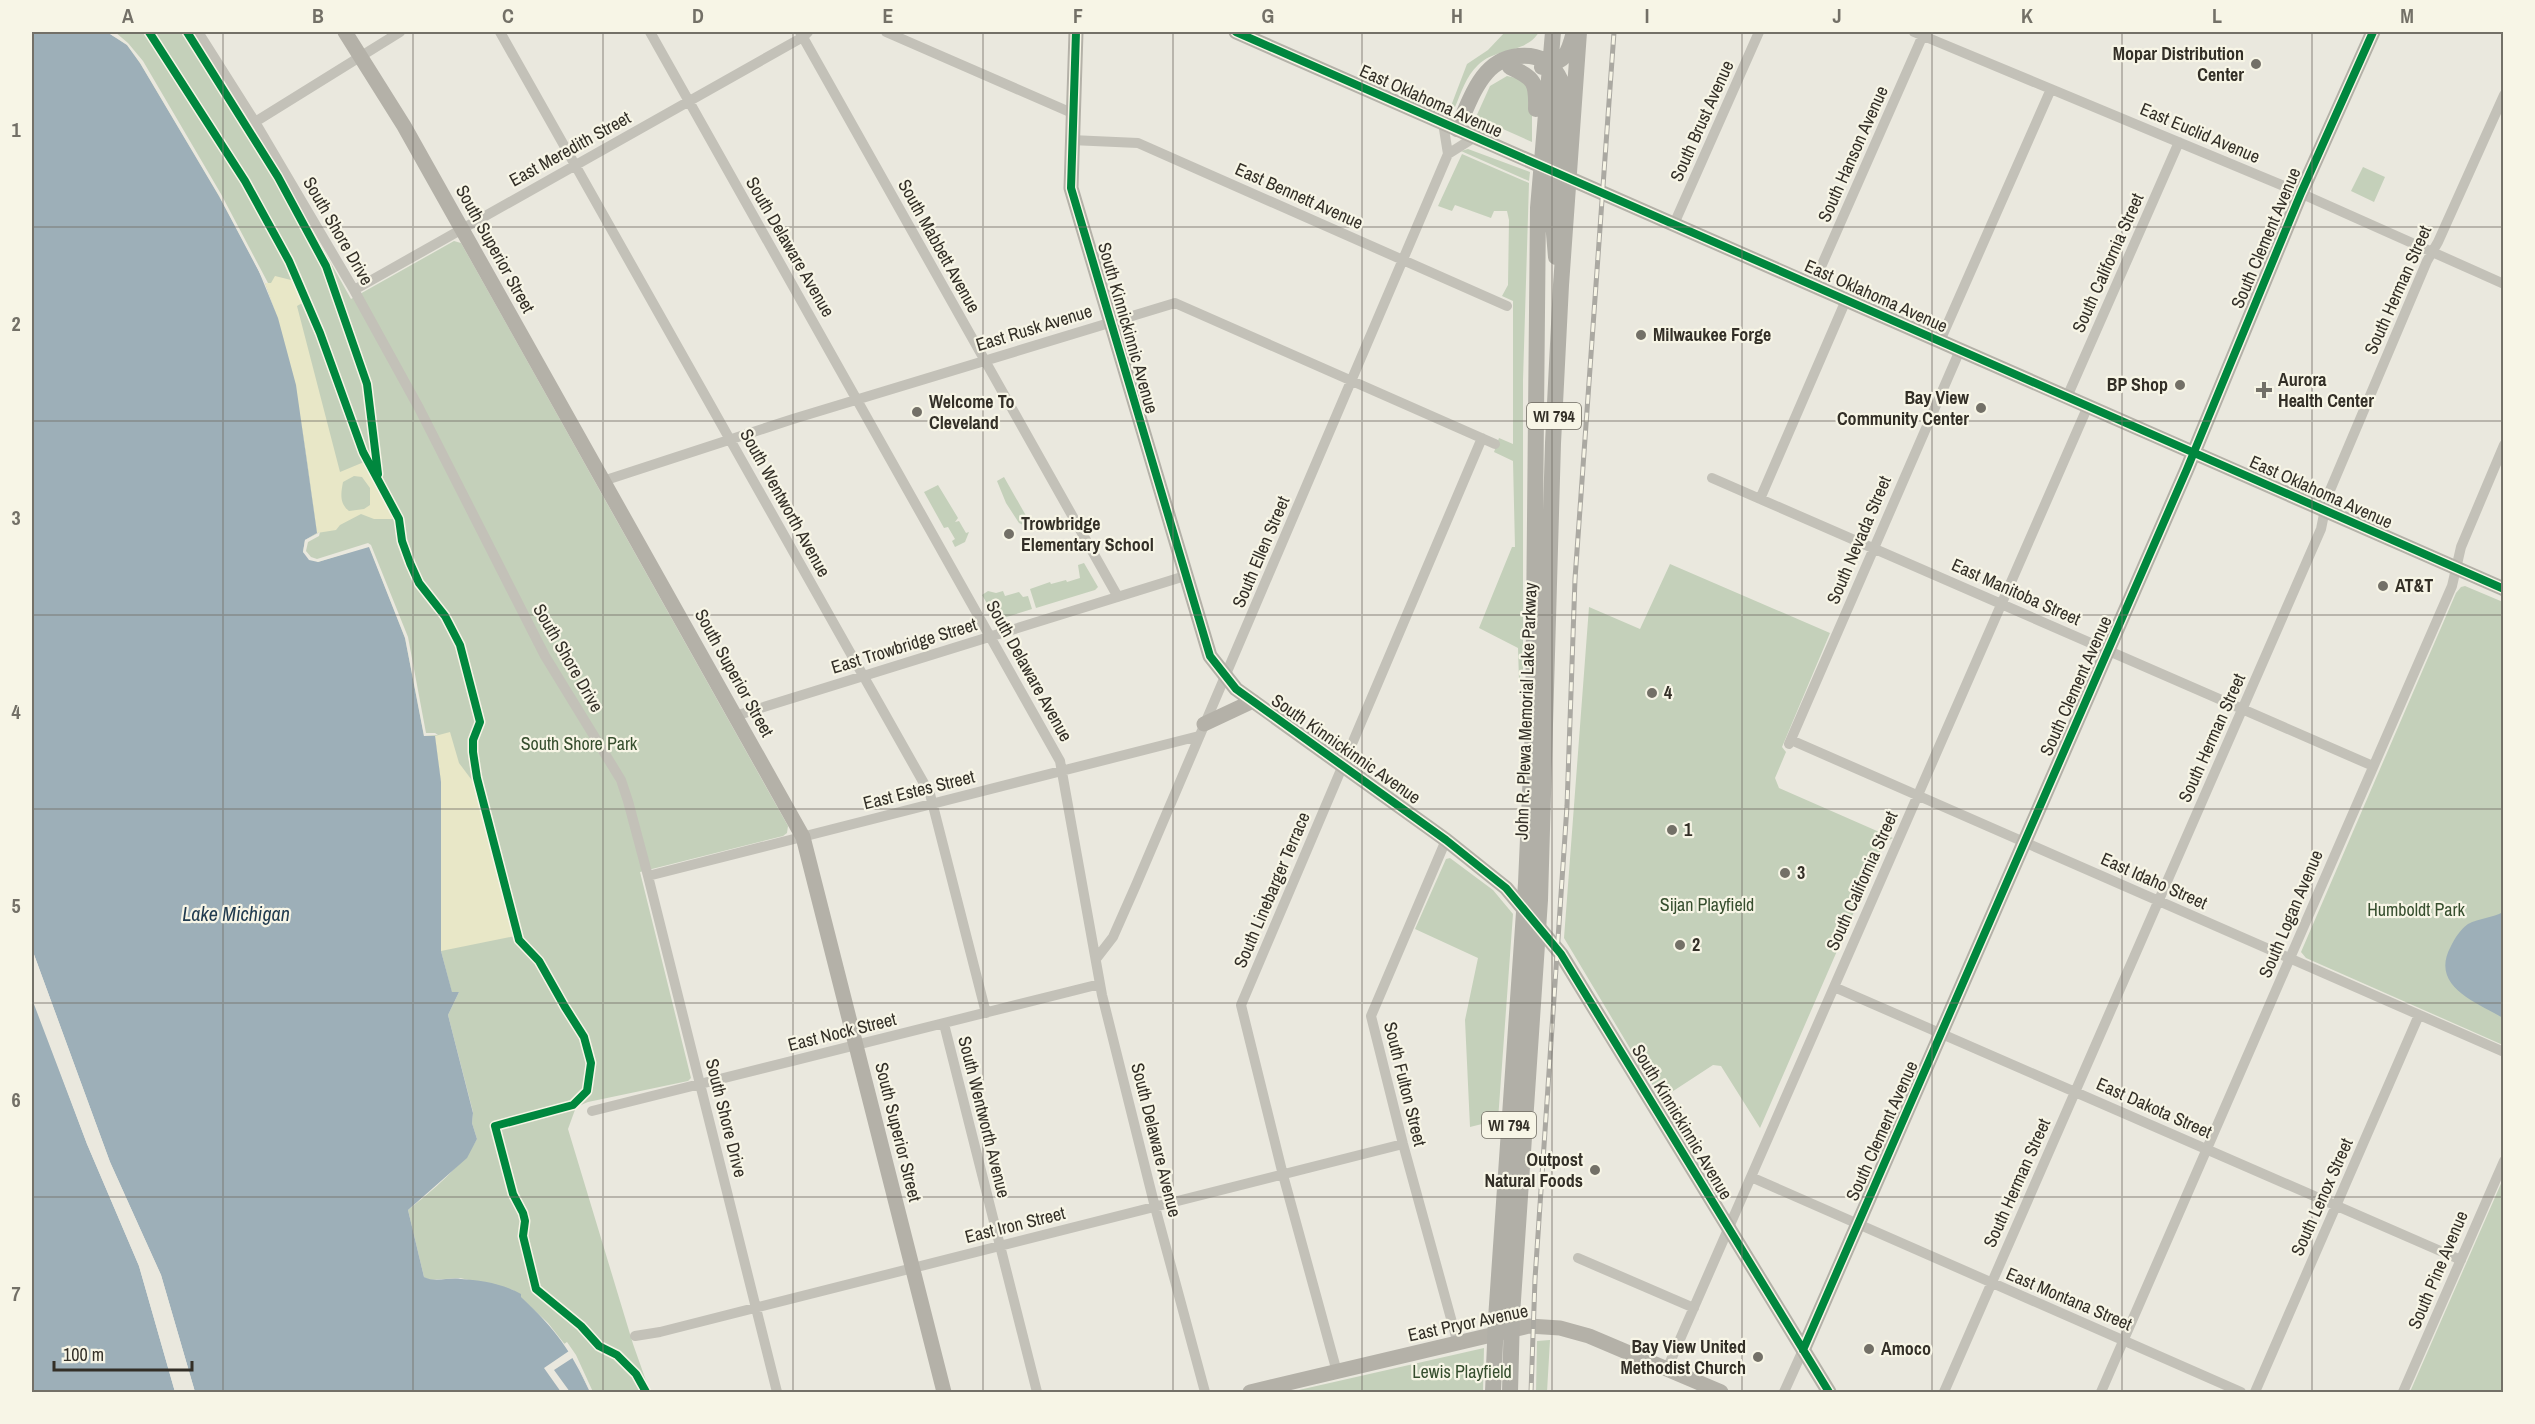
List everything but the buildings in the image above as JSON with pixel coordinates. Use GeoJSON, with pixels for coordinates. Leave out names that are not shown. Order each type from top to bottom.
{"type":"FeatureCollection","features":[{"type":"Feature","properties":{"kind":"main road"},"geometry":{"type":"LineString","coordinates":[[1523,56],[1539,43],[1543,32]]}},
{"type":"Feature","properties":{"kind":"main road","name":"John R. Plewa Memorial Lake Parkway"},"geometry":{"type":"LineString","coordinates":[[1510,1392],[1496,1319],[1526,884],[1533,727],[1537,299],[1552,136],[1550,65],[1553,32]]}},
{"type":"Feature","properties":{"kind":"main road"},"geometry":{"type":"LineString","coordinates":[[1491,69],[1539,68],[1550,65],[1565,57],[1575,32]]}},
{"type":"Feature","properties":{"kind":"main road","name":"John R. Plewa Memorial Lake Parkway"},"geometry":{"type":"LineString","coordinates":[[1493,1392],[1512,1315],[1540,900],[1553,443],[1561,285],[1547,209],[1552,136],[1579,32]]}},
{"type":"Feature","properties":{"kind":"main road"},"geometry":{"type":"LineString","coordinates":[[1450,126],[1477,84],[1502,59],[1509,56],[1538,57],[1550,65]]}},
{"type":"Feature","properties":{"kind":"main road"},"geometry":{"type":"LineString","coordinates":[[1510,67],[1528,76],[1535,85],[1552,136]]}},
{"type":"Feature","properties":{"kind":"street","name":"South Shore Drive"},"geometry":{"type":"LineString","coordinates":[[198,32],[255,122],[354,290],[419,408],[545,656],[621,780],[648,876],[777,1392]]}},
{"type":"Feature","properties":{"kind":"street","name":"South Superior Street"},"geometry":{"type":"LineString","coordinates":[[345,32],[404,126],[803,837],[944,1392]]}},
{"type":"Feature","properties":{"kind":"street"},"geometry":{"type":"LineString","coordinates":[[255,122],[400,32]]}},
{"type":"Feature","properties":{"kind":"street","name":"South Wentworth Avenue"},"geometry":{"type":"LineString","coordinates":[[500,32],[930,794],[986,1013]]}},
{"type":"Feature","properties":{"kind":"street","name":"South Delaware Avenue"},"geometry":{"type":"LineString","coordinates":[[650,32],[1060,761],[1100,984],[1155,1207],[1205,1392]]}},
{"type":"Feature","properties":{"kind":"street"},"geometry":{"type":"LineString","coordinates":[[886,32],[1072,113]]}},
{"type":"Feature","properties":{"kind":"street","name":"South Kinnickinnic Avenue"},"geometry":{"type":"LineString","coordinates":[[1076,32],[1071,188],[1210,656],[1225,678],[1253,702],[1446,840],[1506,888],[1561,954],[1829,1392]]}},
{"type":"Feature","properties":{"kind":"street","name":"East Oklahoma Avenue"},"geometry":{"type":"LineString","coordinates":[[1236,32],[2504,589]]}},
{"type":"Feature","properties":{"kind":"street","name":"South Brust Avenue"},"geometry":{"type":"LineString","coordinates":[[1674,224],[1760,32]]}},
{"type":"Feature","properties":{"kind":"street","name":"South Clement Avenue"},"geometry":{"type":"LineString","coordinates":[[1784,1392],[2194,452],[2301,193],[2373,32]]}},
{"type":"Feature","properties":{"kind":"street","name":"East Meredith Street"},"geometry":{"type":"LineString","coordinates":[[354,290],[689,101],[804,33]]}},
{"type":"Feature","properties":{"kind":"street","name":"South Mabbett Avenue"},"geometry":{"type":"LineString","coordinates":[[804,33],[1118,597]]}},
{"type":"Feature","properties":{"kind":"street","name":"East Euclid Avenue"},"geometry":{"type":"LineString","coordinates":[[1919,33],[2301,193],[2504,284]]}},
{"type":"Feature","properties":{"kind":"street","name":"South Hanson Avenue"},"geometry":{"type":"LineString","coordinates":[[1813,285],[1919,33]]}},
{"type":"Feature","properties":{"kind":"street"},"geometry":{"type":"LineString","coordinates":[[1940,341],[2051,89]]}},
{"type":"Feature","properties":{"kind":"street","name":"South Herman Street"},"geometry":{"type":"LineString","coordinates":[[1944,1392],[2322,526],[2328,495],[2432,252],[2504,95]]}},
{"type":"Feature","properties":{"kind":"street"},"geometry":{"type":"LineString","coordinates":[[1448,154],[1450,126]]}},
{"type":"Feature","properties":{"kind":"street"},"geometry":{"type":"LineString","coordinates":[[1448,154],[1475,137]]}},
{"type":"Feature","properties":{"kind":"street","name":"East Bennett Avenue"},"geometry":{"type":"LineString","coordinates":[[1071,140],[1138,142],[1507,306]]}},
{"type":"Feature","properties":{"kind":"street","name":"South California Street"},"geometry":{"type":"LineString","coordinates":[[2067,397],[2179,142]]}},
{"type":"Feature","properties":{"kind":"street","name":"South Ellen Street"},"geometry":{"type":"LineString","coordinates":[[1096,959],[1113,937],[1448,154]]}},
{"type":"Feature","properties":{"kind":"street"},"geometry":{"type":"LineString","coordinates":[[1760,499],[1846,300]]}},
{"type":"Feature","properties":{"kind":"street","name":"East Rusk Avenue"},"geometry":{"type":"LineString","coordinates":[[603,481],[985,360],[1175,303],[1495,444]]}},
{"type":"Feature","properties":{"kind":"street","name":"South Nevada Street"},"geometry":{"type":"LineString","coordinates":[[1790,742],[1960,350]]}},
{"type":"Feature","properties":{"kind":"street","name":"South California Street"},"geometry":{"type":"LineString","coordinates":[[1667,1369],[2088,406]]}},
{"type":"Feature","properties":{"kind":"street","name":"South Linebarger Terrace"},"geometry":{"type":"LineString","coordinates":[[1337,1372],[1283,1175],[1241,1005],[1482,438]]}},
{"type":"Feature","properties":{"kind":"street","name":"South Logan Avenue"},"geometry":{"type":"LineString","coordinates":[[2101,1392],[2452,586],[2461,547],[2504,446]]}},
{"type":"Feature","properties":{"kind":"street","name":"East Manitoba Street"},"geometry":{"type":"LineString","coordinates":[[1712,478],[2373,766]]}},
{"type":"Feature","properties":{"kind":"street","name":"East Trowbridge Street"},"geometry":{"type":"LineString","coordinates":[[735,716],[1185,576]]}},
{"type":"Feature","properties":{"kind":"street"},"geometry":{"type":"LineString","coordinates":[[1202,730],[1253,702]]}},
{"type":"Feature","properties":{"kind":"street","name":"East Estes Street"},"geometry":{"type":"LineString","coordinates":[[648,876],[1062,771],[1202,730]]}},
{"type":"Feature","properties":{"kind":"street","name":"East Idaho Street"},"geometry":{"type":"LineString","coordinates":[[1790,742],[1918,795],[2504,1052]]}},
{"type":"Feature","properties":{"kind":"street","name":"South Fulton Street"},"geometry":{"type":"LineString","coordinates":[[1446,840],[1371,1016],[1403,1144],[1458,1344]]}},
{"type":"Feature","properties":{"kind":"street","name":"East Nock Street"},"geometry":{"type":"LineString","coordinates":[[592,1111],[1100,984]]}},
{"type":"Feature","properties":{"kind":"street","name":"East Dakota Street"},"geometry":{"type":"LineString","coordinates":[[1834,987],[2461,1260]]}},
{"type":"Feature","properties":{"kind":"street","name":"South Lenox Street"},"geometry":{"type":"LineString","coordinates":[[2255,1392],[2420,1015]]}},
{"type":"Feature","properties":{"kind":"street","name":"South Wentworth Avenue"},"geometry":{"type":"LineString","coordinates":[[944,1024],[1037,1392]]}},
{"type":"Feature","properties":{"kind":"street","name":"East Iron Street"},"geometry":{"type":"LineString","coordinates":[[635,1336],[756,1308],[1403,1144]]}},
{"type":"Feature","properties":{"kind":"street","name":"South Pine Avenue"},"geometry":{"type":"LineString","coordinates":[[2403,1392],[2504,1161]]}},
{"type":"Feature","properties":{"kind":"street","name":"East Montana Street"},"geometry":{"type":"LineString","coordinates":[[1751,1177],[2241,1392]]}},
{"type":"Feature","properties":{"kind":"street"},"geometry":{"type":"LineString","coordinates":[[1578,1258],[1694,1308]]}},
{"type":"Feature","properties":{"kind":"street","name":"East Pryor Avenue"},"geometry":{"type":"LineString","coordinates":[[1250,1392],[1529,1326],[1560,1328],[1589,1336],[1721,1392]]}},
{"type":"Feature","properties":{"kind":"green space","name":"South Shore Park"},"geometry":{"type":"Polygon","coordinates":[[[107,32],[192,32],[308,222],[351,299],[454,241],[461,243],[788,826],[787,833],[783,836],[640,872],[691,1078],[688,1081],[588,1102],[576,1107],[568,1129],[633,1344],[650,1392],[590,1392],[574,1356],[548,1323],[513,1290],[460,1278],[429,1280],[424,1277],[408,1210],[455,1168],[477,1139],[472,1123],[473,1112],[448,1015],[459,992],[452,993],[441,951],[441,782],[435,736],[424,736],[318,562],[303,552],[305,540],[317,533],[296,385],[278,318],[265,283],[258,268],[113,34],[107,32]]]}},
{"type":"Feature","properties":{"kind":"green space"},"geometry":{"type":"Polygon","coordinates":[[[1505,32],[1539,32],[1527,44],[1485,59],[1467,79],[1455,107],[1451,106],[1467,64],[1488,50],[1505,32]]]}},
{"type":"Feature","properties":{"kind":"green space"},"geometry":{"type":"Polygon","coordinates":[[[1507,76],[1521,79],[1532,95],[1532,142],[1476,117],[1490,86],[1507,76]]]}},
{"type":"Feature","properties":{"kind":"green space"},"geometry":{"type":"Polygon","coordinates":[[[1468,149],[1530,172],[1529,181],[1461,151],[1468,149]]]}},
{"type":"Feature","properties":{"kind":"green space"},"geometry":{"type":"Polygon","coordinates":[[[1462,154],[1529,183],[1523,380],[1523,669],[1519,680],[1518,648],[1479,628],[1512,547],[1515,547],[1513,461],[1494,452],[1499,438],[1513,444],[1513,301],[1502,296],[1508,285],[1509,220],[1507,211],[1494,211],[1491,218],[1455,205],[1452,211],[1438,206],[1462,154]]]}},
{"type":"Feature","properties":{"kind":"green space"},"geometry":{"type":"Polygon","coordinates":[[[2363,167],[2385,177],[2374,202],[2351,191],[2363,167]]]}},
{"type":"Feature","properties":{"kind":"green space"},"geometry":{"type":"Polygon","coordinates":[[[1004,477],[1029,521],[1023,525],[1019,523],[1006,503],[997,481],[1004,477]]]}},
{"type":"Feature","properties":{"kind":"green space"},"geometry":{"type":"Polygon","coordinates":[[[938,485],[958,518],[955,522],[959,521],[966,533],[969,532],[965,542],[955,547],[952,541],[955,539],[948,527],[944,528],[924,492],[938,485]]]}},
{"type":"Feature","properties":{"kind":"green space"},"geometry":{"type":"Polygon","coordinates":[[[1084,563],[1098,587],[1095,590],[1036,608],[1030,589],[1050,582],[1051,584],[1066,580],[1067,582],[1080,578],[1078,565],[1084,563]]]}},
{"type":"Feature","properties":{"kind":"green space","name":"Sijan Playfield"},"geometry":{"type":"Polygon","coordinates":[[[1670,564],[1830,633],[1782,747],[1786,752],[1775,778],[1779,788],[1893,838],[1884,843],[1760,1128],[1721,1066],[1713,1065],[1661,1099],[1643,1069],[1639,1068],[1637,1060],[1564,938],[1589,607],[1640,629],[1670,564]]]}},
{"type":"Feature","properties":{"kind":"green space","name":"Humboldt Park"},"geometry":{"type":"Polygon","coordinates":[[[2465,586],[2503,602],[2503,1045],[2306,958],[2301,952],[2456,593],[2465,586]]]}},
{"type":"Feature","properties":{"kind":"green space"},"geometry":{"type":"Polygon","coordinates":[[[988,591],[996,593],[1003,591],[1005,596],[1019,592],[1023,597],[1028,596],[1032,609],[997,620],[982,595],[988,591]]]}},
{"type":"Feature","properties":{"kind":"green space"},"geometry":{"type":"Polygon","coordinates":[[[1450,858],[1493,890],[1513,914],[1498,1120],[1470,1127],[1465,1020],[1478,958],[1415,929],[1446,859],[1450,858]]]}},
{"type":"Feature","properties":{"kind":"green space"},"geometry":{"type":"Polygon","coordinates":[[[2503,1179],[2503,1392],[2410,1392],[2503,1179]]]}},
{"type":"Feature","properties":{"kind":"green space"},"geometry":{"type":"Polygon","coordinates":[[[1550,1340],[1547,1392],[1536,1392],[1537,1341],[1550,1340]]]}},
{"type":"Feature","properties":{"kind":"green space","name":"Lewis Playfield"},"geometry":{"type":"Polygon","coordinates":[[[1484,1348],[1483,1392],[1290,1392],[1484,1348]]]}},
{"type":"Feature","properties":{"kind":"sand"},"geometry":{"type":"Polygon","coordinates":[[[275,276],[295,281],[304,302],[297,306],[340,472],[364,462],[393,519],[374,519],[361,514],[340,525],[336,530],[317,533],[299,406],[285,345],[265,283],[271,283],[275,276]],[[354,476],[343,482],[342,501],[349,511],[364,509],[370,505],[370,488],[362,477],[354,476]]]}},
{"type":"Feature","properties":{"kind":"sand"},"geometry":{"type":"Polygon","coordinates":[[[450,732],[459,763],[477,787],[515,936],[441,951],[441,782],[435,736],[450,732]]]}},
{"type":"Feature","properties":{"kind":"water","name":"Lake Michigan"},"geometry":{"type":"Polygon","coordinates":[[[32,32],[107,32],[127,45],[219,196],[258,269],[278,318],[296,385],[317,533],[305,540],[303,552],[318,562],[369,546],[405,638],[424,736],[435,736],[441,782],[441,951],[452,992],[459,992],[448,1015],[473,1113],[472,1123],[477,1139],[467,1158],[408,1210],[424,1277],[433,1280],[456,1279],[484,1282],[500,1285],[521,1294],[521,1297],[561,1341],[590,1392],[195,1392],[161,1275],[110,1162],[32,949],[32,32]]]}},
{"type":"Feature","properties":{"kind":"water"},"geometry":{"type":"Polygon","coordinates":[[[2503,912],[2503,1018],[2459,991],[2446,972],[2446,960],[2454,940],[2465,926],[2503,912]]]}},
{"type":"Feature","properties":{"kind":"water"},"geometry":{"type":"Polygon","coordinates":[[[32,999],[87,1144],[139,1266],[175,1392],[32,1392],[32,999]]]}},
{"type":"Feature","properties":{"kind":"pier"},"geometry":{"type":"Polygon","coordinates":[[[107,32],[115,32],[143,61],[221,194],[268,283],[265,283],[219,196],[140,63],[127,45],[107,32]]]}},
{"type":"Feature","properties":{"kind":"pier"},"geometry":{"type":"Polygon","coordinates":[[[320,532],[319,536],[308,542],[306,551],[311,557],[317,559],[368,543],[371,545],[408,637],[426,733],[438,735],[424,736],[405,638],[369,547],[318,562],[309,560],[303,552],[305,540],[320,532]]]}},
{"type":"Feature","properties":{"kind":"pier"},"geometry":{"type":"Polygon","coordinates":[[[32,949],[110,1162],[161,1275],[195,1392],[192,1392],[158,1276],[107,1163],[32,958],[32,949]]]}},
{"type":"Feature","properties":{"kind":"pier"},"geometry":{"type":"Polygon","coordinates":[[[32,996],[89,1142],[141,1265],[178,1392],[175,1392],[139,1266],[87,1144],[32,996]]]}},
{"type":"Feature","properties":{"kind":"pier"},"geometry":{"type":"Polygon","coordinates":[[[567,1342],[576,1355],[593,1392],[590,1392],[574,1357],[554,1370],[570,1392],[561,1392],[544,1368],[569,1351],[564,1344],[567,1342]]]}},
{"type":"Feature","properties":{"kind":"railway"},"geometry":{"type":"LineString","coordinates":[[1531,1392],[1535,1279],[1567,806],[1575,579],[1614,32]]}},
{"type":"Feature","properties":{"kind":"cycle path"},"geometry":{"type":"LineString","coordinates":[[149,32],[245,181],[289,261],[320,333],[363,452],[399,519],[402,541],[410,563],[419,583],[445,616],[460,645],[480,722],[473,740],[477,778],[519,940],[539,961],[584,1037],[591,1063],[587,1091],[573,1105],[495,1126],[513,1194],[523,1213],[525,1221],[523,1236],[536,1289],[581,1326],[599,1346],[617,1355],[636,1374],[646,1392]]}},
{"type":"Feature","properties":{"kind":"cycle path"},"geometry":{"type":"LineString","coordinates":[[187,32],[278,177],[326,266],[367,384],[378,474]]}},
{"type":"Feature","properties":{"kind":"cycle path"},"geometry":{"type":"LineString","coordinates":[[1076,32],[1071,188],[1210,656],[1236,689],[1446,840],[1506,888],[1561,954],[1829,1392]]}},
{"type":"Feature","properties":{"kind":"cycle path"},"geometry":{"type":"LineString","coordinates":[[1236,32],[2504,589]]}},
{"type":"Feature","properties":{"kind":"cycle path"},"geometry":{"type":"LineString","coordinates":[[1803,1350],[2187,469],[2301,193],[2373,32]]}},
{"type":"Feature","properties":{"kind":"place","name":"Mopar Distribution Center"},"geometry":{"type":"Point","coordinates":[2256,64]}},
{"type":"Feature","properties":{"kind":"place","name":"Milwaukee Forge"},"geometry":{"type":"Point","coordinates":[1641,335]}},
{"type":"Feature","properties":{"kind":"place","name":"BP Shop"},"geometry":{"type":"Point","coordinates":[2180,385]}},
{"type":"Feature","properties":{"kind":"place","name":"Aurora Health Center"},"geometry":{"type":"Point","coordinates":[2264,390]}},
{"type":"Feature","properties":{"kind":"place","name":"Bay View Community Center"},"geometry":{"type":"Point","coordinates":[1981,408]}},
{"type":"Feature","properties":{"kind":"place","name":"Welcome To Cleveland"},"geometry":{"type":"Point","coordinates":[917,412]}},
{"type":"Feature","properties":{"kind":"place","name":"Trowbridge Elementary School"},"geometry":{"type":"Point","coordinates":[1009,534]}},
{"type":"Feature","properties":{"kind":"place","name":"AT&T"},"geometry":{"type":"Point","coordinates":[2383,586]}},
{"type":"Feature","properties":{"kind":"place","name":"4"},"geometry":{"type":"Point","coordinates":[1652,693]}},
{"type":"Feature","properties":{"kind":"place","name":"1"},"geometry":{"type":"Point","coordinates":[1672,830]}},
{"type":"Feature","properties":{"kind":"place","name":"3"},"geometry":{"type":"Point","coordinates":[1785,873]}},
{"type":"Feature","properties":{"kind":"place","name":"2"},"geometry":{"type":"Point","coordinates":[1680,945]}},
{"type":"Feature","properties":{"kind":"place","name":"Outpost Natural Foods"},"geometry":{"type":"Point","coordinates":[1595,1170]}},
{"type":"Feature","properties":{"kind":"place","name":"Amoco"},"geometry":{"type":"Point","coordinates":[1869,1349]}},
{"type":"Feature","properties":{"kind":"place","name":"Bay View United Methodist Church"},"geometry":{"type":"Point","coordinates":[1758,1357]}}]}
